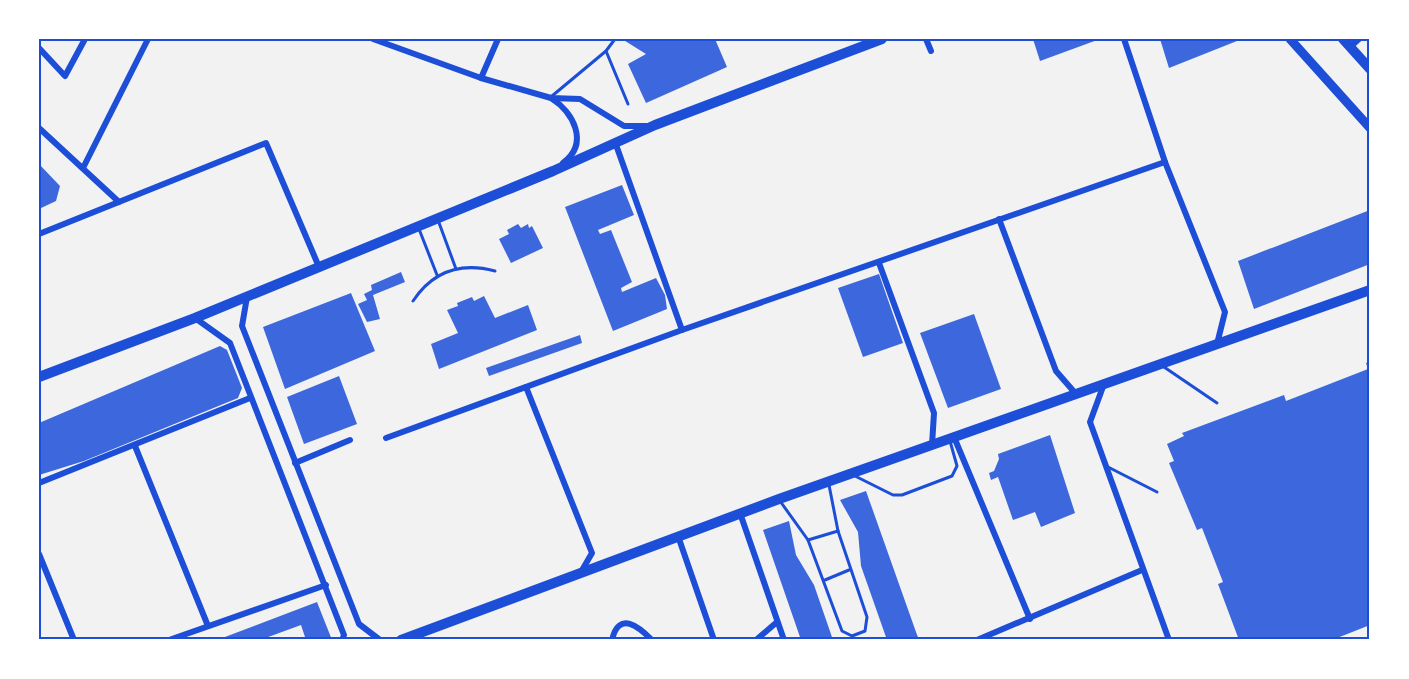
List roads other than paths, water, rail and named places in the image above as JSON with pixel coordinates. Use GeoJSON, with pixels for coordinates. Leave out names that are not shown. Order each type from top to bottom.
{"type":"FeatureCollection","features":[{"type":"Feature","properties":{"kind":"main road"},"geometry":{"type":"LineString","coordinates":[[39,377],[247,297],[554,171],[655,125],[882,39]]}},
{"type":"Feature","properties":{"kind":"main road"},"geometry":{"type":"LineString","coordinates":[[1290,39],[1370,128]]}},
{"type":"Feature","properties":{"kind":"main road"},"geometry":{"type":"LineString","coordinates":[[1347,43],[1370,69]]}},
{"type":"Feature","properties":{"kind":"main road"},"geometry":{"type":"LineString","coordinates":[[401,640],[740,513],[1370,290]]}},
{"type":"Feature","properties":{"kind":"street"},"geometry":{"type":"LineString","coordinates":[[39,48],[65,75],[85,39]]}},
{"type":"Feature","properties":{"kind":"street"},"geometry":{"type":"LineString","coordinates":[[83,168],[148,39]]}},
{"type":"Feature","properties":{"kind":"street"},"geometry":{"type":"LineString","coordinates":[[373,39],[481,78],[551,98],[580,99],[624,126],[655,125]]}},
{"type":"Feature","properties":{"kind":"street"},"geometry":{"type":"LineString","coordinates":[[481,78],[498,39]]}},
{"type":"Feature","properties":{"kind":"street"},"geometry":{"type":"LineString","coordinates":[[926,39],[930,51]]}},
{"type":"Feature","properties":{"kind":"street"},"geometry":{"type":"LineString","coordinates":[[1124,39],[1165,162],[1225,312],[1217,344]]}},
{"type":"Feature","properties":{"kind":"street"},"geometry":{"type":"LineString","coordinates":[[1347,43],[1359,39]]}},
{"type":"Feature","properties":{"kind":"street"},"geometry":{"type":"LineString","coordinates":[[1126,74],[1135,72]]}},
{"type":"Feature","properties":{"kind":"street"},"geometry":{"type":"LineString","coordinates":[[551,98],[566,108],[575,124],[576,134],[576,143],[568,160],[554,171]]}},
{"type":"Feature","properties":{"kind":"street"},"geometry":{"type":"LineString","coordinates":[[39,128],[119,202]]}},
{"type":"Feature","properties":{"kind":"street"},"geometry":{"type":"LineString","coordinates":[[615,142],[682,330]]}},
{"type":"Feature","properties":{"kind":"street"},"geometry":{"type":"LineString","coordinates":[[39,234],[266,143],[320,267]]}},
{"type":"Feature","properties":{"kind":"street"},"geometry":{"type":"LineString","coordinates":[[386,438],[682,330],[1165,162]]}},
{"type":"Feature","properties":{"kind":"street"},"geometry":{"type":"LineString","coordinates":[[999,219],[1056,371],[1076,394]]}},
{"type":"Feature","properties":{"kind":"street"},"geometry":{"type":"LineString","coordinates":[[879,262],[934,413],[932,446]]}},
{"type":"Feature","properties":{"kind":"street"},"geometry":{"type":"LineString","coordinates":[[247,297],[242,326],[295,463],[359,624],[380,640]]}},
{"type":"Feature","properties":{"kind":"street"},"geometry":{"type":"LineString","coordinates":[[195,318],[230,343],[249,398],[326,585],[344,635],[342,640]]}},
{"type":"Feature","properties":{"kind":"street"},"geometry":{"type":"LineString","coordinates":[[1105,384],[1090,422],[1169,640]]}},
{"type":"Feature","properties":{"kind":"street"},"geometry":{"type":"LineString","coordinates":[[526,387],[592,553],[580,573]]}},
{"type":"Feature","properties":{"kind":"street"},"geometry":{"type":"LineString","coordinates":[[39,483],[249,398]]}},
{"type":"Feature","properties":{"kind":"street"},"geometry":{"type":"LineString","coordinates":[[952,438],[1030,619]]}},
{"type":"Feature","properties":{"kind":"street"},"geometry":{"type":"LineString","coordinates":[[295,463],[350,440]]}},
{"type":"Feature","properties":{"kind":"street"},"geometry":{"type":"LineString","coordinates":[[135,446],[208,626]]}},
{"type":"Feature","properties":{"kind":"street"},"geometry":{"type":"LineString","coordinates":[[740,513],[784,640]]}},
{"type":"Feature","properties":{"kind":"street"},"geometry":{"type":"LineString","coordinates":[[678,536],[714,640]]}},
{"type":"Feature","properties":{"kind":"street"},"geometry":{"type":"LineString","coordinates":[[39,554],[74,640]]}},
{"type":"Feature","properties":{"kind":"street"},"geometry":{"type":"LineString","coordinates":[[977,640],[1142,570]]}},
{"type":"Feature","properties":{"kind":"street"},"geometry":{"type":"LineString","coordinates":[[169,640],[326,585]]}},
{"type":"Feature","properties":{"kind":"street"},"geometry":{"type":"LineString","coordinates":[[612,640],[614,633],[629,622],[635,623],[652,640]]}},
{"type":"Feature","properties":{"kind":"street"},"geometry":{"type":"LineString","coordinates":[[756,640],[777,622]]}},
{"type":"Feature","properties":{"kind":"lane"},"geometry":{"type":"LineString","coordinates":[[551,98],[606,51],[615,39]]}},
{"type":"Feature","properties":{"kind":"lane"},"geometry":{"type":"LineString","coordinates":[[606,51],[628,104]]}},
{"type":"Feature","properties":{"kind":"lane"},"geometry":{"type":"LineString","coordinates":[[437,218],[456,269]]}},
{"type":"Feature","properties":{"kind":"lane"},"geometry":{"type":"LineString","coordinates":[[418,226],[437,275]]}},
{"type":"Feature","properties":{"kind":"lane"},"geometry":{"type":"LineString","coordinates":[[413,301],[437,275],[477,266],[495,271]]}},
{"type":"Feature","properties":{"kind":"lane"},"geometry":{"type":"LineString","coordinates":[[1160,364],[1217,403]]}},
{"type":"Feature","properties":{"kind":"lane"},"geometry":{"type":"LineString","coordinates":[[851,474],[893,495],[902,495],[952,476],[956,472],[952,438]]}},
{"type":"Feature","properties":{"kind":"lane"},"geometry":{"type":"LineString","coordinates":[[1104,465],[1157,492]]}},
{"type":"Feature","properties":{"kind":"lane"},"geometry":{"type":"LineString","coordinates":[[779,499],[808,540],[825,580],[842,631],[852,636],[865,631],[868,624],[838,531],[828,482]]}},
{"type":"Feature","properties":{"kind":"lane"},"geometry":{"type":"LineString","coordinates":[[808,540],[838,531]]}},
{"type":"Feature","properties":{"kind":"lane"},"geometry":{"type":"LineString","coordinates":[[825,580],[849,570]]}}]}
